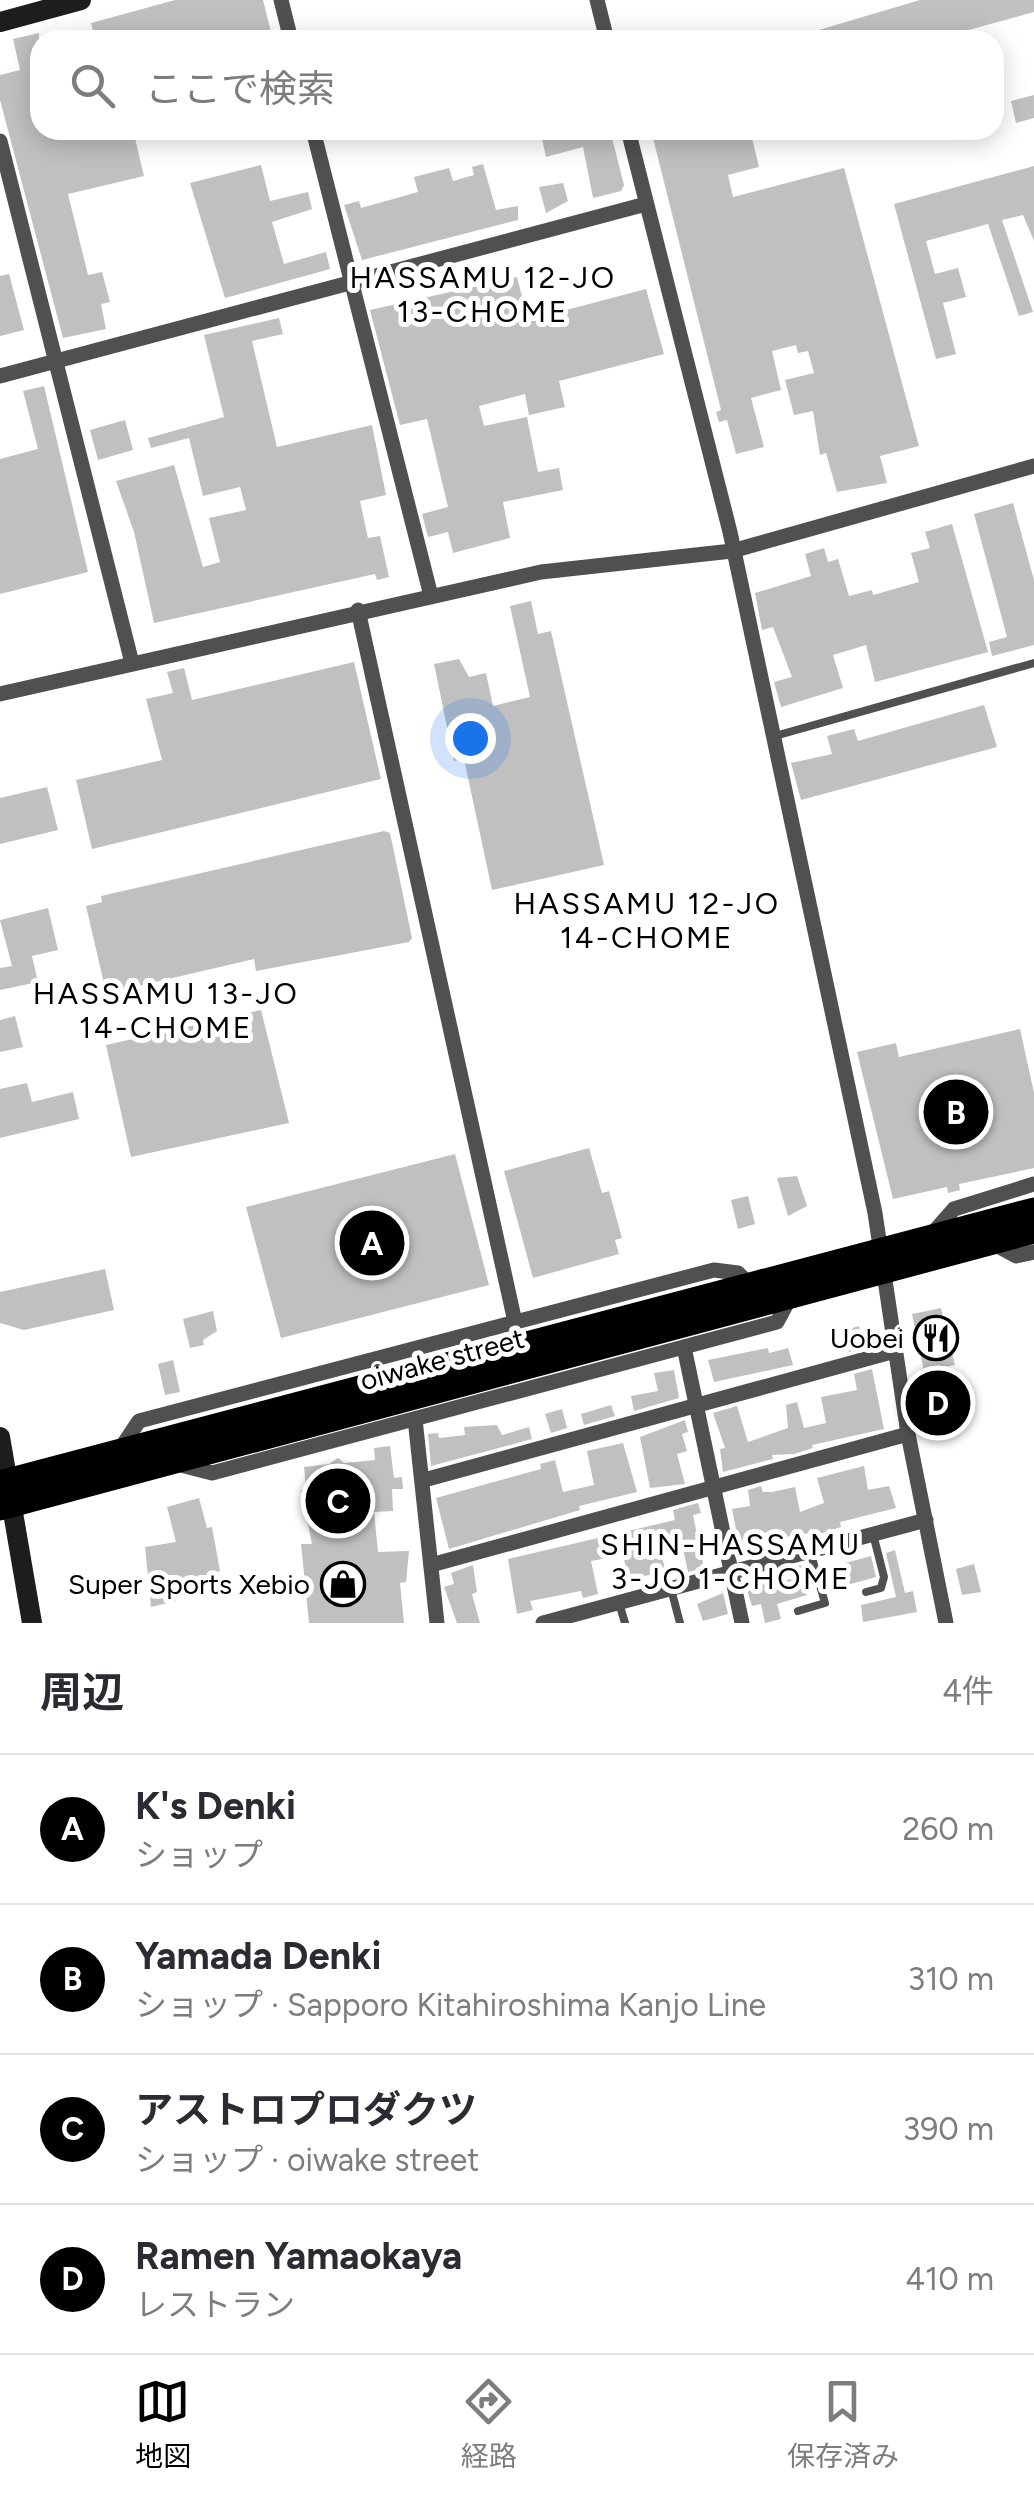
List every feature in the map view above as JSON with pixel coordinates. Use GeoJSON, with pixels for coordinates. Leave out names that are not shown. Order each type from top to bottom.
{"type":"FeatureCollection","features":[{"type":"Feature","properties":{"kind":"main road"},"geometry":{"type":"LineString","coordinates":[[0,22],[81,0]]}},
{"type":"Feature","properties":{"kind":"main road"},"geometry":{"type":"LineString","coordinates":[[883,1261],[929,1237],[1034,1210]]}},
{"type":"Feature","properties":{"kind":"main road"},"geometry":{"type":"LineString","coordinates":[[883,1261],[1034,1230]]}},
{"type":"Feature","properties":{"kind":"main road","name":"oiwake street"},"geometry":{"type":"LineString","coordinates":[[6,1494],[120,1452],[750,1284],[883,1261]]}},
{"type":"Feature","properties":{"kind":"main road","name":"oiwake street"},"geometry":{"type":"LineString","coordinates":[[6,1494],[172,1462],[791,1296],[883,1261]]}},
{"type":"Feature","properties":{"kind":"main road"},"geometry":{"type":"LineString","coordinates":[[0,1437],[6,1494],[32,1623]]}},
{"type":"Feature","properties":{"kind":"street"},"geometry":{"type":"LineString","coordinates":[[281,0],[288,30]]}},
{"type":"Feature","properties":{"kind":"street"},"geometry":{"type":"LineString","coordinates":[[597,0],[604,30]]}},
{"type":"Feature","properties":{"kind":"street"},"geometry":{"type":"LineString","coordinates":[[316,140],[431,596]]}},
{"type":"Feature","properties":{"kind":"street"},"geometry":{"type":"LineString","coordinates":[[630,140],[732,551],[883,1261],[908,1434],[946,1623]]}},
{"type":"Feature","properties":{"kind":"street"},"geometry":{"type":"LineString","coordinates":[[0,142],[132,663]]}},
{"type":"Feature","properties":{"kind":"street"},"geometry":{"type":"LineString","coordinates":[[0,376],[646,204]]}},
{"type":"Feature","properties":{"kind":"street"},"geometry":{"type":"LineString","coordinates":[[0,694],[358,610],[541,572],[732,551],[1033,470]]}},
{"type":"Feature","properties":{"kind":"street"},"geometry":{"type":"LineString","coordinates":[[358,610],[515,1322]]}},
{"type":"Feature","properties":{"kind":"street"},"geometry":{"type":"LineString","coordinates":[[929,1237],[954,1210],[1034,1184]]}},
{"type":"Feature","properties":{"kind":"street"},"geometry":{"type":"LineString","coordinates":[[990,1242],[1016,1256],[1034,1252]]}},
{"type":"Feature","properties":{"kind":"street"},"geometry":{"type":"LineString","coordinates":[[120,1452],[139,1421],[714,1270],[738,1273],[750,1284]]}},
{"type":"Feature","properties":{"kind":"street"},"geometry":{"type":"LineString","coordinates":[[172,1462],[212,1473],[415,1420],[778,1322],[791,1296]]}},
{"type":"Feature","properties":{"kind":"street"},"geometry":{"type":"LineString","coordinates":[[684,1347],[742,1623]]}},
{"type":"Feature","properties":{"kind":"street"},"geometry":{"type":"LineString","coordinates":[[424,1480],[896,1351]]}},
{"type":"Feature","properties":{"kind":"street"},"geometry":{"type":"LineString","coordinates":[[415,1420],[437,1623]]}},
{"type":"Feature","properties":{"kind":"street"},"geometry":{"type":"LineString","coordinates":[[430,1565],[908,1434]]}},
{"type":"Feature","properties":{"kind":"street"},"geometry":{"type":"LineString","coordinates":[[542,1623],[926,1520]]}},
{"type":"Feature","properties":{"kind":"lane"},"geometry":{"type":"LineString","coordinates":[[770,738],[1034,663]]}},
{"type":"Feature","properties":{"kind":"lane"},"geometry":{"type":"LineString","coordinates":[[866,1592],[881,1588],[884,1577],[873,1534]]}},
{"type":"Feature","properties":{"kind":"lane"},"geometry":{"type":"LineString","coordinates":[[798,1611],[825,1603],[810,1551]]}},
{"type":"Feature","properties":{"kind":"lane"},"geometry":{"type":"LineString","coordinates":[[671,1589],[680,1623]]}},
{"type":"Feature","properties":{"kind":"lane"},"geometry":{"type":"LineString","coordinates":[[619,1603],[626,1623]]}},
{"type":"Feature","properties":{"kind":"building"},"geometry":{"type":"Polygon","coordinates":[[[175,0],[263,0],[270,30],[93,30],[91,23],[175,0]]]}},
{"type":"Feature","properties":{"kind":"building"},"geometry":{"type":"Polygon","coordinates":[[[920,0],[1034,0],[1034,12],[968,30],[819,30],[920,0]]]}},
{"type":"Feature","properties":{"kind":"building"},"geometry":{"type":"Polygon","coordinates":[[[30,35],[30,140],[135,140],[144,176],[68,194],[88,275],[102,272],[110,302],[101,304],[106,329],[63,338],[0,100],[0,75],[20,70],[13,39],[30,35]]]}},
{"type":"Feature","properties":{"kind":"building"},"geometry":{"type":"Polygon","coordinates":[[[1034,95],[1034,118],[1016,123],[1011,101],[1034,95]]]}},
{"type":"Feature","properties":{"kind":"building"},"geometry":{"type":"Polygon","coordinates":[[[542,140],[613,140],[624,185],[621,191],[593,198],[583,147],[546,157],[542,140]]]}},
{"type":"Feature","properties":{"kind":"building"},"geometry":{"type":"Polygon","coordinates":[[[654,140],[752,140],[759,167],[728,175],[733,197],[844,168],[919,446],[880,456],[887,483],[837,492],[826,453],[820,455],[813,411],[794,415],[785,380],[814,373],[808,351],[798,353],[796,345],[772,351],[781,390],[751,398],[764,447],[736,454],[727,420],[719,422],[716,412],[721,410],[654,140]]]}},
{"type":"Feature","properties":{"kind":"building"},"geometry":{"type":"Polygon","coordinates":[[[483,164],[496,210],[518,206],[518,220],[362,260],[344,205],[359,201],[361,208],[418,192],[414,177],[449,168],[453,181],[474,175],[472,167],[483,164]]]}},
{"type":"Feature","properties":{"kind":"building"},"geometry":{"type":"Polygon","coordinates":[[[261,165],[270,201],[308,192],[312,209],[272,222],[284,264],[326,252],[330,269],[225,298],[190,183],[261,165]]]}},
{"type":"Feature","properties":{"kind":"building"},"geometry":{"type":"Polygon","coordinates":[[[1034,166],[1034,241],[1023,215],[1002,220],[1033,312],[1019,316],[988,224],[926,241],[935,274],[958,268],[966,297],[943,303],[956,354],[936,359],[894,204],[1034,166]]]}},
{"type":"Feature","properties":{"kind":"building"},"geometry":{"type":"Polygon","coordinates":[[[563,183],[568,201],[546,213],[539,187],[563,183]]]}},
{"type":"Feature","properties":{"kind":"building"},"geometry":{"type":"Polygon","coordinates":[[[9,274],[24,330],[0,336],[0,276],[9,274]]]}},
{"type":"Feature","properties":{"kind":"building"},"geometry":{"type":"Polygon","coordinates":[[[517,277],[528,320],[646,289],[664,354],[559,381],[565,407],[529,415],[525,394],[479,406],[484,426],[527,417],[538,472],[559,468],[563,490],[503,502],[510,538],[453,553],[448,532],[428,537],[422,514],[448,507],[427,419],[400,425],[370,310],[517,277]]]}},
{"type":"Feature","properties":{"kind":"building"},"geometry":{"type":"Polygon","coordinates":[[[279,318],[283,334],[252,341],[277,447],[372,425],[386,495],[360,501],[368,538],[380,536],[389,577],[377,580],[375,574],[154,623],[134,532],[116,481],[174,465],[203,567],[220,562],[209,518],[246,510],[240,487],[203,496],[189,438],[151,448],[148,438],[224,417],[204,335],[279,318]]]}},
{"type":"Feature","properties":{"kind":"building"},"geometry":{"type":"Polygon","coordinates":[[[44,386],[88,572],[0,594],[0,459],[38,449],[23,391],[44,386]]]}},
{"type":"Feature","properties":{"kind":"building"},"geometry":{"type":"Polygon","coordinates":[[[125,420],[133,450],[98,460],[90,430],[125,420]]]}},
{"type":"Feature","properties":{"kind":"building"},"geometry":{"type":"Polygon","coordinates":[[[1013,503],[1034,580],[1034,645],[992,656],[989,642],[1007,637],[974,514],[1013,503]]]}},
{"type":"Feature","properties":{"kind":"building"},"geometry":{"type":"Polygon","coordinates":[[[952,524],[988,652],[875,682],[866,645],[833,655],[843,688],[781,707],[774,682],[792,677],[773,627],[762,630],[755,593],[811,576],[805,554],[824,548],[828,562],[838,559],[849,596],[872,590],[873,595],[919,582],[911,553],[930,548],[925,532],[952,524]]]}},
{"type":"Feature","properties":{"kind":"building"},"geometry":{"type":"Polygon","coordinates":[[[531,601],[538,634],[551,631],[604,865],[492,890],[464,759],[454,761],[434,664],[459,659],[469,677],[486,673],[493,706],[530,697],[510,606],[531,601]]]}},
{"type":"Feature","properties":{"kind":"building"},"geometry":{"type":"Polygon","coordinates":[[[354,662],[381,779],[92,849],[76,780],[162,760],[146,699],[173,693],[167,672],[184,668],[192,700],[354,662]]]}},
{"type":"Feature","properties":{"kind":"building"},"geometry":{"type":"Polygon","coordinates":[[[984,705],[997,747],[801,800],[791,763],[832,754],[827,736],[854,729],[858,741],[984,705]]]}},
{"type":"Feature","properties":{"kind":"building"},"geometry":{"type":"Polygon","coordinates":[[[47,787],[58,830],[0,844],[0,798],[47,787]]]}},
{"type":"Feature","properties":{"kind":"building"},"geometry":{"type":"Polygon","coordinates":[[[384,831],[390,833],[412,938],[409,942],[256,971],[254,959],[121,990],[120,984],[105,988],[86,906],[102,902],[101,896],[384,831]]]}},
{"type":"Feature","properties":{"kind":"building"},"geometry":{"type":"Polygon","coordinates":[[[48,908],[58,950],[32,956],[38,982],[0,990],[0,968],[12,966],[0,920],[48,908]]]}},
{"type":"Feature","properties":{"kind":"building"},"geometry":{"type":"Polygon","coordinates":[[[261,1010],[289,1123],[131,1157],[106,1045],[261,1010]]]}},
{"type":"Feature","properties":{"kind":"building"},"geometry":{"type":"Polygon","coordinates":[[[15,1016],[23,1047],[0,1052],[0,1020],[15,1016]]]}},
{"type":"Feature","properties":{"kind":"building"},"geometry":{"type":"Polygon","coordinates":[[[1020,1029],[1034,1093],[1034,1168],[959,1184],[960,1190],[948,1193],[947,1187],[893,1199],[857,1052],[896,1043],[899,1057],[1020,1029]]]}},
{"type":"Feature","properties":{"kind":"building"},"geometry":{"type":"Polygon","coordinates":[[[27,1083],[32,1102],[73,1092],[79,1119],[0,1138],[0,1089],[27,1083]]]}},
{"type":"Feature","properties":{"kind":"building"},"geometry":{"type":"Polygon","coordinates":[[[589,1148],[602,1193],[609,1191],[622,1238],[615,1240],[619,1254],[533,1278],[504,1171],[589,1148]]]}},
{"type":"Feature","properties":{"kind":"building"},"geometry":{"type":"Polygon","coordinates":[[[455,1154],[489,1285],[281,1338],[246,1207],[455,1154]]]}},
{"type":"Feature","properties":{"kind":"building"},"geometry":{"type":"Polygon","coordinates":[[[797,1176],[807,1206],[788,1216],[777,1178],[797,1176]]]}},
{"type":"Feature","properties":{"kind":"building"},"geometry":{"type":"Polygon","coordinates":[[[748,1196],[755,1224],[738,1229],[731,1200],[748,1196]]]}},
{"type":"Feature","properties":{"kind":"building"},"geometry":{"type":"Polygon","coordinates":[[[105,1269],[114,1310],[24,1330],[0,1323],[0,1292],[105,1269]]]}},
{"type":"Feature","properties":{"kind":"building"},"geometry":{"type":"Polygon","coordinates":[[[941,1308],[955,1365],[924,1371],[912,1314],[941,1308]]]}},
{"type":"Feature","properties":{"kind":"building"},"geometry":{"type":"Polygon","coordinates":[[[213,1311],[217,1331],[203,1340],[204,1345],[190,1348],[183,1319],[213,1311]]]}},
{"type":"Feature","properties":{"kind":"building"},"geometry":{"type":"Polygon","coordinates":[[[859,1326],[865,1348],[849,1352],[842,1331],[859,1326]]]}},
{"type":"Feature","properties":{"kind":"building"},"geometry":{"type":"Polygon","coordinates":[[[768,1348],[769,1353],[788,1348],[793,1365],[714,1382],[708,1360],[768,1348]]]}},
{"type":"Feature","properties":{"kind":"building"},"geometry":{"type":"Polygon","coordinates":[[[173,1360],[180,1392],[165,1395],[158,1364],[173,1360]]]}},
{"type":"Feature","properties":{"kind":"building"},"geometry":{"type":"Polygon","coordinates":[[[872,1369],[884,1429],[812,1445],[813,1448],[794,1454],[772,1455],[773,1459],[723,1472],[720,1449],[725,1448],[713,1413],[737,1406],[748,1442],[788,1428],[786,1405],[797,1402],[804,1428],[826,1423],[821,1397],[857,1390],[854,1374],[872,1369]]]}},
{"type":"Feature","properties":{"kind":"building"},"geometry":{"type":"Polygon","coordinates":[[[674,1370],[679,1398],[634,1411],[631,1396],[658,1391],[654,1373],[674,1370]]]}},
{"type":"Feature","properties":{"kind":"building"},"geometry":{"type":"Polygon","coordinates":[[[945,1390],[955,1434],[933,1438],[924,1393],[945,1390]]]}},
{"type":"Feature","properties":{"kind":"building"},"geometry":{"type":"Polygon","coordinates":[[[611,1405],[615,1416],[584,1425],[581,1414],[611,1405]]]}},
{"type":"Feature","properties":{"kind":"building"},"geometry":{"type":"Polygon","coordinates":[[[562,1409],[567,1428],[551,1433],[545,1414],[562,1409]]]}},
{"type":"Feature","properties":{"kind":"building"},"geometry":{"type":"Polygon","coordinates":[[[685,1420],[688,1432],[682,1434],[687,1451],[677,1454],[685,1484],[650,1488],[640,1437],[685,1420]]]}},
{"type":"Feature","properties":{"kind":"building"},"geometry":{"type":"Polygon","coordinates":[[[497,1425],[502,1435],[529,1427],[532,1439],[431,1466],[428,1434],[438,1433],[439,1438],[465,1435],[464,1427],[497,1425]]]}},
{"type":"Feature","properties":{"kind":"building"},"geometry":{"type":"Polygon","coordinates":[[[623,1443],[637,1492],[579,1506],[580,1510],[449,1549],[436,1498],[541,1469],[540,1464],[555,1460],[563,1492],[594,1485],[587,1451],[623,1443]]]}},
{"type":"Feature","properties":{"kind":"building"},"geometry":{"type":"Polygon","coordinates":[[[390,1446],[394,1478],[402,1477],[403,1489],[392,1489],[393,1511],[374,1512],[378,1552],[409,1551],[406,1582],[400,1583],[404,1623],[309,1623],[301,1544],[312,1544],[301,1490],[306,1489],[304,1467],[329,1464],[338,1458],[344,1463],[375,1460],[374,1448],[390,1446]]]}},
{"type":"Feature","properties":{"kind":"building"},"geometry":{"type":"Polygon","coordinates":[[[864,1466],[868,1490],[889,1486],[896,1508],[840,1522],[841,1527],[810,1537],[809,1533],[775,1539],[773,1531],[753,1535],[756,1551],[741,1554],[732,1509],[750,1506],[748,1490],[761,1486],[763,1492],[772,1492],[795,1487],[800,1512],[824,1503],[817,1478],[864,1466]]]}},
{"type":"Feature","properties":{"kind":"building"},"geometry":{"type":"Polygon","coordinates":[[[199,1498],[207,1528],[212,1527],[220,1571],[172,1585],[176,1601],[151,1607],[145,1547],[176,1542],[167,1507],[199,1498]]]}},
{"type":"Feature","properties":{"kind":"building"},"geometry":{"type":"Polygon","coordinates":[[[698,1503],[701,1513],[693,1515],[704,1568],[688,1572],[681,1539],[658,1545],[666,1571],[629,1580],[623,1555],[591,1561],[598,1594],[583,1598],[581,1591],[530,1601],[533,1610],[517,1614],[508,1559],[675,1520],[673,1510],[698,1503]]]}},
{"type":"Feature","properties":{"kind":"building"},"geometry":{"type":"Polygon","coordinates":[[[895,1550],[905,1593],[913,1591],[917,1612],[863,1622],[861,1605],[896,1597],[886,1553],[895,1550]]]}},
{"type":"Feature","properties":{"kind":"building"},"geometry":{"type":"Polygon","coordinates":[[[871,1556],[876,1577],[829,1590],[823,1569],[871,1556]]]}},
{"type":"Feature","properties":{"kind":"building"},"geometry":{"type":"Polygon","coordinates":[[[974,1564],[981,1592],[962,1595],[956,1569],[974,1564]]]}},
{"type":"Feature","properties":{"kind":"building"},"geometry":{"type":"Polygon","coordinates":[[[473,1565],[477,1592],[472,1594],[480,1623],[457,1623],[444,1587],[454,1584],[451,1573],[473,1565]]]}},
{"type":"Feature","properties":{"kind":"building"},"geometry":{"type":"Polygon","coordinates":[[[802,1565],[807,1595],[777,1604],[781,1619],[765,1623],[761,1604],[752,1606],[746,1587],[792,1579],[789,1569],[802,1565]]]}},
{"type":"Feature","properties":{"kind":"building"},"geometry":{"type":"Polygon","coordinates":[[[723,1593],[728,1614],[703,1621],[697,1604],[723,1593]]]}},
{"type":"Feature","properties":{"kind":"place","name":"Yamada Denki"},"geometry":{"type":"Point","coordinates":[956,1112]}},
{"type":"Feature","properties":{"kind":"place","name":"K's Denki"},"geometry":{"type":"Point","coordinates":[372,1243]}},
{"type":"Feature","properties":{"kind":"place","name":"Uobei"},"geometry":{"type":"Point","coordinates":[936,1338]}},
{"type":"Feature","properties":{"kind":"place","name":"Ramen Yamaokaya"},"geometry":{"type":"Point","coordinates":[938,1403]}},
{"type":"Feature","properties":{"kind":"place","name":"アストロプロダクツ"},"geometry":{"type":"Point","coordinates":[338,1501]}},
{"type":"Feature","properties":{"kind":"place","name":"Super Sports Xebio"},"geometry":{"type":"Point","coordinates":[343,1584]}},
{"type":"Feature","properties":{"kind":"district","name":"HASSAMU 12-JO 13-CHOME"},"geometry":{"type":"Point","coordinates":[483,295]}},
{"type":"Feature","properties":{"kind":"district","name":"HASSAMU 12-JO 14-CHOME"},"geometry":{"type":"Point","coordinates":[647,921]}},
{"type":"Feature","properties":{"kind":"district","name":"HASSAMU 13-JO 14-CHOME"},"geometry":{"type":"Point","coordinates":[166,1011]}},
{"type":"Feature","properties":{"kind":"district","name":"SHIN-HASSAMU 3-JO 1-CHOME"},"geometry":{"type":"Point","coordinates":[731,1562]}}]}
